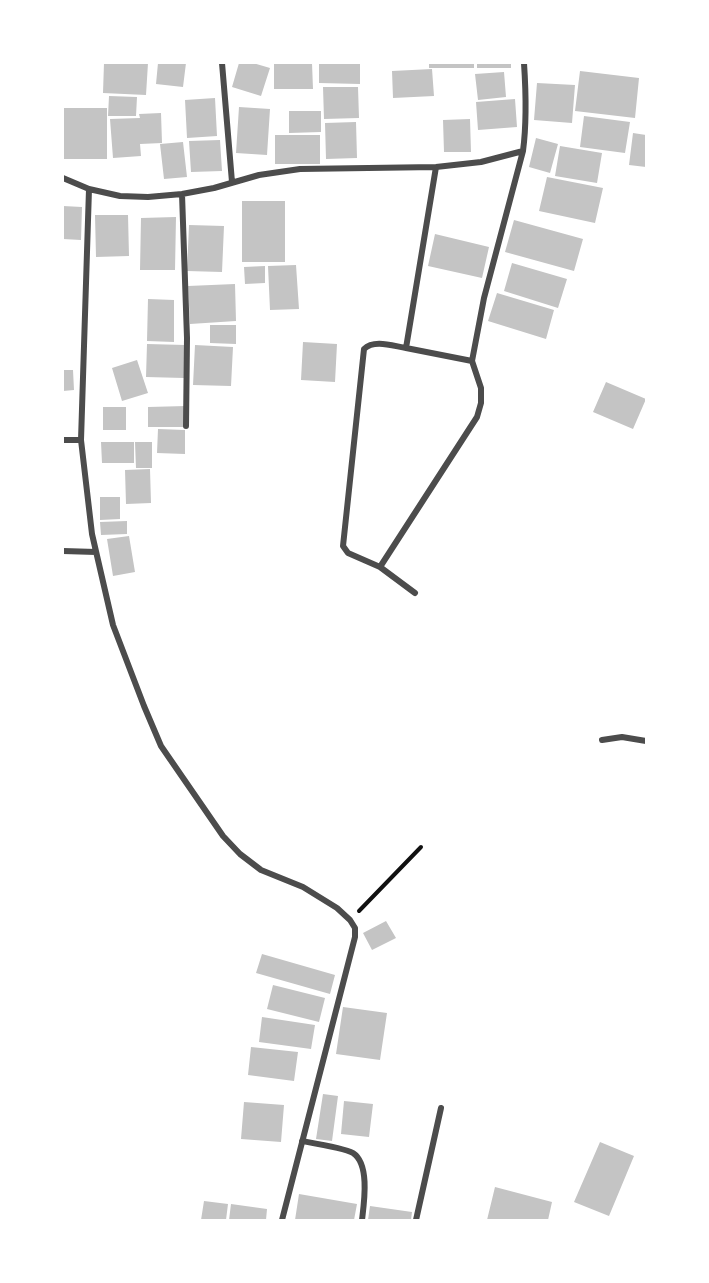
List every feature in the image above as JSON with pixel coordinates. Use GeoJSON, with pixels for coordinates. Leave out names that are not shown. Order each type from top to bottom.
{"type":"FeatureCollection","features":[{"type":"Feature","properties":{"kind":"street"},"geometry":{"type":"LineString","coordinates":[[222,63],[232,182]]}},
{"type":"Feature","properties":{"kind":"street"},"geometry":{"type":"LineString","coordinates":[[380,567],[477,417],[482,403],[481,388],[472,361],[484,298],[523,151],[526,103],[524,63]]}},
{"type":"Feature","properties":{"kind":"street"},"geometry":{"type":"LineString","coordinates":[[63,178],[89,189],[120,196],[148,197],[182,194],[300,170],[436,167],[481,162],[523,151]]}},
{"type":"Feature","properties":{"kind":"street"},"geometry":{"type":"LineString","coordinates":[[406,348],[436,167]]}},
{"type":"Feature","properties":{"kind":"street"},"geometry":{"type":"LineString","coordinates":[[89,189],[81,440],[92,534],[113,625],[161,746],[223,836],[240,854],[261,870],[303,887],[337,908],[355,928],[355,937],[282,1220]]}},
{"type":"Feature","properties":{"kind":"street"},"geometry":{"type":"LineString","coordinates":[[182,194],[187,338],[186,426]]}},
{"type":"Feature","properties":{"kind":"street"},"geometry":{"type":"LineString","coordinates":[[414,593],[380,567],[348,553],[343,546],[364,349],[374,344],[472,361]]}},
{"type":"Feature","properties":{"kind":"street"},"geometry":{"type":"LineString","coordinates":[[63,440],[81,440]]}},
{"type":"Feature","properties":{"kind":"street"},"geometry":{"type":"LineString","coordinates":[[63,551],[96,552]]}},
{"type":"Feature","properties":{"kind":"street"},"geometry":{"type":"LineString","coordinates":[[603,740],[622,738],[646,741]]}},
{"type":"Feature","properties":{"kind":"street"},"geometry":{"type":"LineString","coordinates":[[416,1220],[441,1108]]}},
{"type":"Feature","properties":{"kind":"street"},"geometry":{"type":"LineString","coordinates":[[302,1141],[353,1153],[363,1165],[362,1220]]}},
{"type":"Feature","properties":{"kind":"path"},"geometry":{"type":"LineString","coordinates":[[350,920],[421,847]]}},
{"type":"Feature","properties":{"kind":"building"},"geometry":{"type":"Polygon","coordinates":[[[104,63],[148,63],[146,95],[103,93],[104,63]]]}},
{"type":"Feature","properties":{"kind":"building"},"geometry":{"type":"Polygon","coordinates":[[[158,63],[186,63],[183,87],[156,84],[158,63]]]}},
{"type":"Feature","properties":{"kind":"building"},"geometry":{"type":"Polygon","coordinates":[[[239,63],[253,63],[270,68],[261,96],[232,87],[239,63]]]}},
{"type":"Feature","properties":{"kind":"building"},"geometry":{"type":"Polygon","coordinates":[[[274,63],[312,63],[313,89],[274,89],[274,63]]]}},
{"type":"Feature","properties":{"kind":"building"},"geometry":{"type":"Polygon","coordinates":[[[319,63],[360,63],[360,84],[319,83],[319,63]]]}},
{"type":"Feature","properties":{"kind":"building"},"geometry":{"type":"Polygon","coordinates":[[[429,63],[474,63],[474,68],[429,68],[429,63]]]}},
{"type":"Feature","properties":{"kind":"building"},"geometry":{"type":"Polygon","coordinates":[[[477,63],[511,63],[511,68],[477,68],[477,63]]]}},
{"type":"Feature","properties":{"kind":"building"},"geometry":{"type":"Polygon","coordinates":[[[432,69],[434,96],[393,98],[392,71],[432,69]]]}},
{"type":"Feature","properties":{"kind":"building"},"geometry":{"type":"Polygon","coordinates":[[[580,71],[639,78],[635,118],[575,111],[580,71]]]}},
{"type":"Feature","properties":{"kind":"building"},"geometry":{"type":"Polygon","coordinates":[[[504,72],[506,97],[478,100],[475,74],[504,72]]]}},
{"type":"Feature","properties":{"kind":"building"},"geometry":{"type":"Polygon","coordinates":[[[537,83],[575,85],[572,123],[534,120],[537,83]]]}},
{"type":"Feature","properties":{"kind":"building"},"geometry":{"type":"Polygon","coordinates":[[[323,87],[358,87],[359,118],[324,119],[323,87]]]}},
{"type":"Feature","properties":{"kind":"building"},"geometry":{"type":"Polygon","coordinates":[[[109,96],[137,97],[136,116],[108,116],[109,96]]]}},
{"type":"Feature","properties":{"kind":"building"},"geometry":{"type":"Polygon","coordinates":[[[215,98],[217,136],[187,138],[185,100],[215,98]]]}},
{"type":"Feature","properties":{"kind":"building"},"geometry":{"type":"Polygon","coordinates":[[[515,99],[517,127],[478,130],[476,102],[515,99]]]}},
{"type":"Feature","properties":{"kind":"building"},"geometry":{"type":"Polygon","coordinates":[[[239,107],[270,109],[267,155],[236,153],[239,107]]]}},
{"type":"Feature","properties":{"kind":"building"},"geometry":{"type":"Polygon","coordinates":[[[63,108],[107,108],[107,159],[63,159],[63,108]]]}},
{"type":"Feature","properties":{"kind":"building"},"geometry":{"type":"Polygon","coordinates":[[[289,111],[321,111],[321,132],[289,133],[289,111]]]}},
{"type":"Feature","properties":{"kind":"building"},"geometry":{"type":"Polygon","coordinates":[[[161,113],[162,143],[140,144],[141,156],[113,158],[110,119],[140,118],[139,114],[161,113]]]}},
{"type":"Feature","properties":{"kind":"building"},"geometry":{"type":"Polygon","coordinates":[[[584,116],[630,122],[625,153],[580,147],[584,116]]]}},
{"type":"Feature","properties":{"kind":"building"},"geometry":{"type":"Polygon","coordinates":[[[470,119],[471,152],[444,152],[443,120],[470,119]]]}},
{"type":"Feature","properties":{"kind":"building"},"geometry":{"type":"Polygon","coordinates":[[[356,122],[357,158],[326,159],[325,123],[356,122]]]}},
{"type":"Feature","properties":{"kind":"building"},"geometry":{"type":"Polygon","coordinates":[[[633,133],[646,135],[646,167],[629,165],[633,133]]]}},
{"type":"Feature","properties":{"kind":"building"},"geometry":{"type":"Polygon","coordinates":[[[275,135],[320,135],[320,164],[275,164],[275,135]]]}},
{"type":"Feature","properties":{"kind":"building"},"geometry":{"type":"Polygon","coordinates":[[[536,138],[558,144],[550,173],[529,167],[536,138]]]}},
{"type":"Feature","properties":{"kind":"building"},"geometry":{"type":"Polygon","coordinates":[[[220,140],[222,171],[191,172],[189,141],[220,140]]]}},
{"type":"Feature","properties":{"kind":"building"},"geometry":{"type":"Polygon","coordinates":[[[183,142],[187,177],[164,179],[160,144],[183,142]]]}},
{"type":"Feature","properties":{"kind":"building"},"geometry":{"type":"Polygon","coordinates":[[[560,146],[602,153],[597,183],[555,176],[560,146]]]}},
{"type":"Feature","properties":{"kind":"building"},"geometry":{"type":"Polygon","coordinates":[[[547,177],[603,188],[595,223],[539,211],[547,177]]]}},
{"type":"Feature","properties":{"kind":"building"},"geometry":{"type":"Polygon","coordinates":[[[242,201],[285,201],[285,262],[242,262],[242,201]]]}},
{"type":"Feature","properties":{"kind":"building"},"geometry":{"type":"Polygon","coordinates":[[[63,206],[82,207],[81,240],[63,239],[63,206]]]}},
{"type":"Feature","properties":{"kind":"building"},"geometry":{"type":"Polygon","coordinates":[[[95,215],[128,215],[129,256],[96,257],[95,215]]]}},
{"type":"Feature","properties":{"kind":"building"},"geometry":{"type":"Polygon","coordinates":[[[176,217],[175,270],[140,270],[141,218],[176,217]]]}},
{"type":"Feature","properties":{"kind":"building"},"geometry":{"type":"Polygon","coordinates":[[[514,220],[583,239],[574,271],[505,252],[514,220]]]}},
{"type":"Feature","properties":{"kind":"building"},"geometry":{"type":"Polygon","coordinates":[[[189,225],[224,226],[222,272],[187,271],[189,225]]]}},
{"type":"Feature","properties":{"kind":"building"},"geometry":{"type":"Polygon","coordinates":[[[435,234],[489,247],[482,278],[428,266],[435,234]]]}},
{"type":"Feature","properties":{"kind":"building"},"geometry":{"type":"Polygon","coordinates":[[[512,263],[567,279],[558,308],[504,291],[512,263]]]}},
{"type":"Feature","properties":{"kind":"building"},"geometry":{"type":"Polygon","coordinates":[[[296,265],[299,309],[270,310],[268,266],[296,265]]]}},
{"type":"Feature","properties":{"kind":"building"},"geometry":{"type":"Polygon","coordinates":[[[265,266],[265,283],[245,284],[244,267],[265,266]]]}},
{"type":"Feature","properties":{"kind":"building"},"geometry":{"type":"Polygon","coordinates":[[[235,284],[236,321],[190,324],[188,286],[235,284]]]}},
{"type":"Feature","properties":{"kind":"building"},"geometry":{"type":"Polygon","coordinates":[[[497,293],[554,310],[546,339],[488,321],[497,293]]]}},
{"type":"Feature","properties":{"kind":"building"},"geometry":{"type":"Polygon","coordinates":[[[148,299],[174,300],[174,342],[147,341],[148,299]]]}},
{"type":"Feature","properties":{"kind":"building"},"geometry":{"type":"Polygon","coordinates":[[[210,325],[236,325],[236,344],[210,343],[210,325]]]}},
{"type":"Feature","properties":{"kind":"building"},"geometry":{"type":"Polygon","coordinates":[[[303,342],[337,344],[335,382],[301,380],[303,342]]]}},
{"type":"Feature","properties":{"kind":"building"},"geometry":{"type":"Polygon","coordinates":[[[147,344],[185,345],[184,378],[146,377],[147,344]]]}},
{"type":"Feature","properties":{"kind":"building"},"geometry":{"type":"Polygon","coordinates":[[[195,345],[233,347],[231,386],[193,385],[195,345]]]}},
{"type":"Feature","properties":{"kind":"building"},"geometry":{"type":"Polygon","coordinates":[[[137,360],[148,393],[122,401],[112,368],[137,360]]]}},
{"type":"Feature","properties":{"kind":"building"},"geometry":{"type":"Polygon","coordinates":[[[63,370],[73,370],[74,390],[63,391],[63,370]]]}},
{"type":"Feature","properties":{"kind":"building"},"geometry":{"type":"Polygon","coordinates":[[[606,382],[646,399],[633,429],[593,412],[606,382]]]}},
{"type":"Feature","properties":{"kind":"building"},"geometry":{"type":"Polygon","coordinates":[[[186,406],[186,427],[148,427],[148,407],[186,406]]]}},
{"type":"Feature","properties":{"kind":"building"},"geometry":{"type":"Polygon","coordinates":[[[103,407],[126,407],[126,430],[103,430],[103,407]]]}},
{"type":"Feature","properties":{"kind":"building"},"geometry":{"type":"Polygon","coordinates":[[[158,429],[185,430],[185,454],[157,453],[158,429]]]}},
{"type":"Feature","properties":{"kind":"building"},"geometry":{"type":"Polygon","coordinates":[[[101,442],[134,442],[134,463],[102,463],[101,442]]]}},
{"type":"Feature","properties":{"kind":"building"},"geometry":{"type":"Polygon","coordinates":[[[135,442],[152,442],[152,468],[136,468],[135,442]]]}},
{"type":"Feature","properties":{"kind":"building"},"geometry":{"type":"Polygon","coordinates":[[[150,469],[151,503],[126,504],[125,470],[150,469]]]}},
{"type":"Feature","properties":{"kind":"building"},"geometry":{"type":"Polygon","coordinates":[[[100,497],[120,497],[120,519],[100,520],[100,497]]]}},
{"type":"Feature","properties":{"kind":"building"},"geometry":{"type":"Polygon","coordinates":[[[127,521],[127,534],[101,535],[100,522],[127,521]]]}},
{"type":"Feature","properties":{"kind":"building"},"geometry":{"type":"Polygon","coordinates":[[[129,536],[135,572],[113,576],[107,539],[129,536]]]}},
{"type":"Feature","properties":{"kind":"building"},"geometry":{"type":"Polygon","coordinates":[[[386,921],[396,938],[372,950],[363,933],[386,921]]]}},
{"type":"Feature","properties":{"kind":"building"},"geometry":{"type":"Polygon","coordinates":[[[262,954],[335,975],[330,994],[256,973],[262,954]]]}},
{"type":"Feature","properties":{"kind":"building"},"geometry":{"type":"Polygon","coordinates":[[[273,985],[325,998],[319,1022],[267,1009],[273,985]]]}},
{"type":"Feature","properties":{"kind":"building"},"geometry":{"type":"Polygon","coordinates":[[[343,1007],[387,1013],[380,1060],[336,1054],[343,1007]]]}},
{"type":"Feature","properties":{"kind":"building"},"geometry":{"type":"Polygon","coordinates":[[[262,1017],[315,1025],[311,1049],[259,1042],[262,1017]]]}},
{"type":"Feature","properties":{"kind":"building"},"geometry":{"type":"Polygon","coordinates":[[[251,1047],[298,1052],[294,1081],[248,1075],[251,1047]]]}},
{"type":"Feature","properties":{"kind":"building"},"geometry":{"type":"Polygon","coordinates":[[[323,1094],[338,1096],[332,1141],[316,1139],[323,1094]]]}},
{"type":"Feature","properties":{"kind":"building"},"geometry":{"type":"Polygon","coordinates":[[[344,1101],[373,1104],[369,1137],[341,1134],[344,1101]]]}},
{"type":"Feature","properties":{"kind":"building"},"geometry":{"type":"Polygon","coordinates":[[[244,1102],[284,1105],[281,1142],[241,1139],[244,1102]]]}},
{"type":"Feature","properties":{"kind":"building"},"geometry":{"type":"Polygon","coordinates":[[[600,1142],[634,1156],[609,1216],[574,1202],[600,1142]]]}},
{"type":"Feature","properties":{"kind":"building"},"geometry":{"type":"Polygon","coordinates":[[[495,1187],[552,1202],[548,1220],[487,1220],[495,1187]]]}},
{"type":"Feature","properties":{"kind":"building"},"geometry":{"type":"Polygon","coordinates":[[[299,1194],[357,1204],[354,1220],[295,1220],[299,1194]]]}},
{"type":"Feature","properties":{"kind":"building"},"geometry":{"type":"Polygon","coordinates":[[[204,1201],[228,1204],[226,1220],[201,1220],[204,1201]]]}},
{"type":"Feature","properties":{"kind":"building"},"geometry":{"type":"Polygon","coordinates":[[[231,1204],[267,1209],[266,1220],[229,1220],[231,1204]]]}},
{"type":"Feature","properties":{"kind":"building"},"geometry":{"type":"Polygon","coordinates":[[[370,1206],[412,1212],[411,1220],[368,1220],[370,1206]]]}}]}
